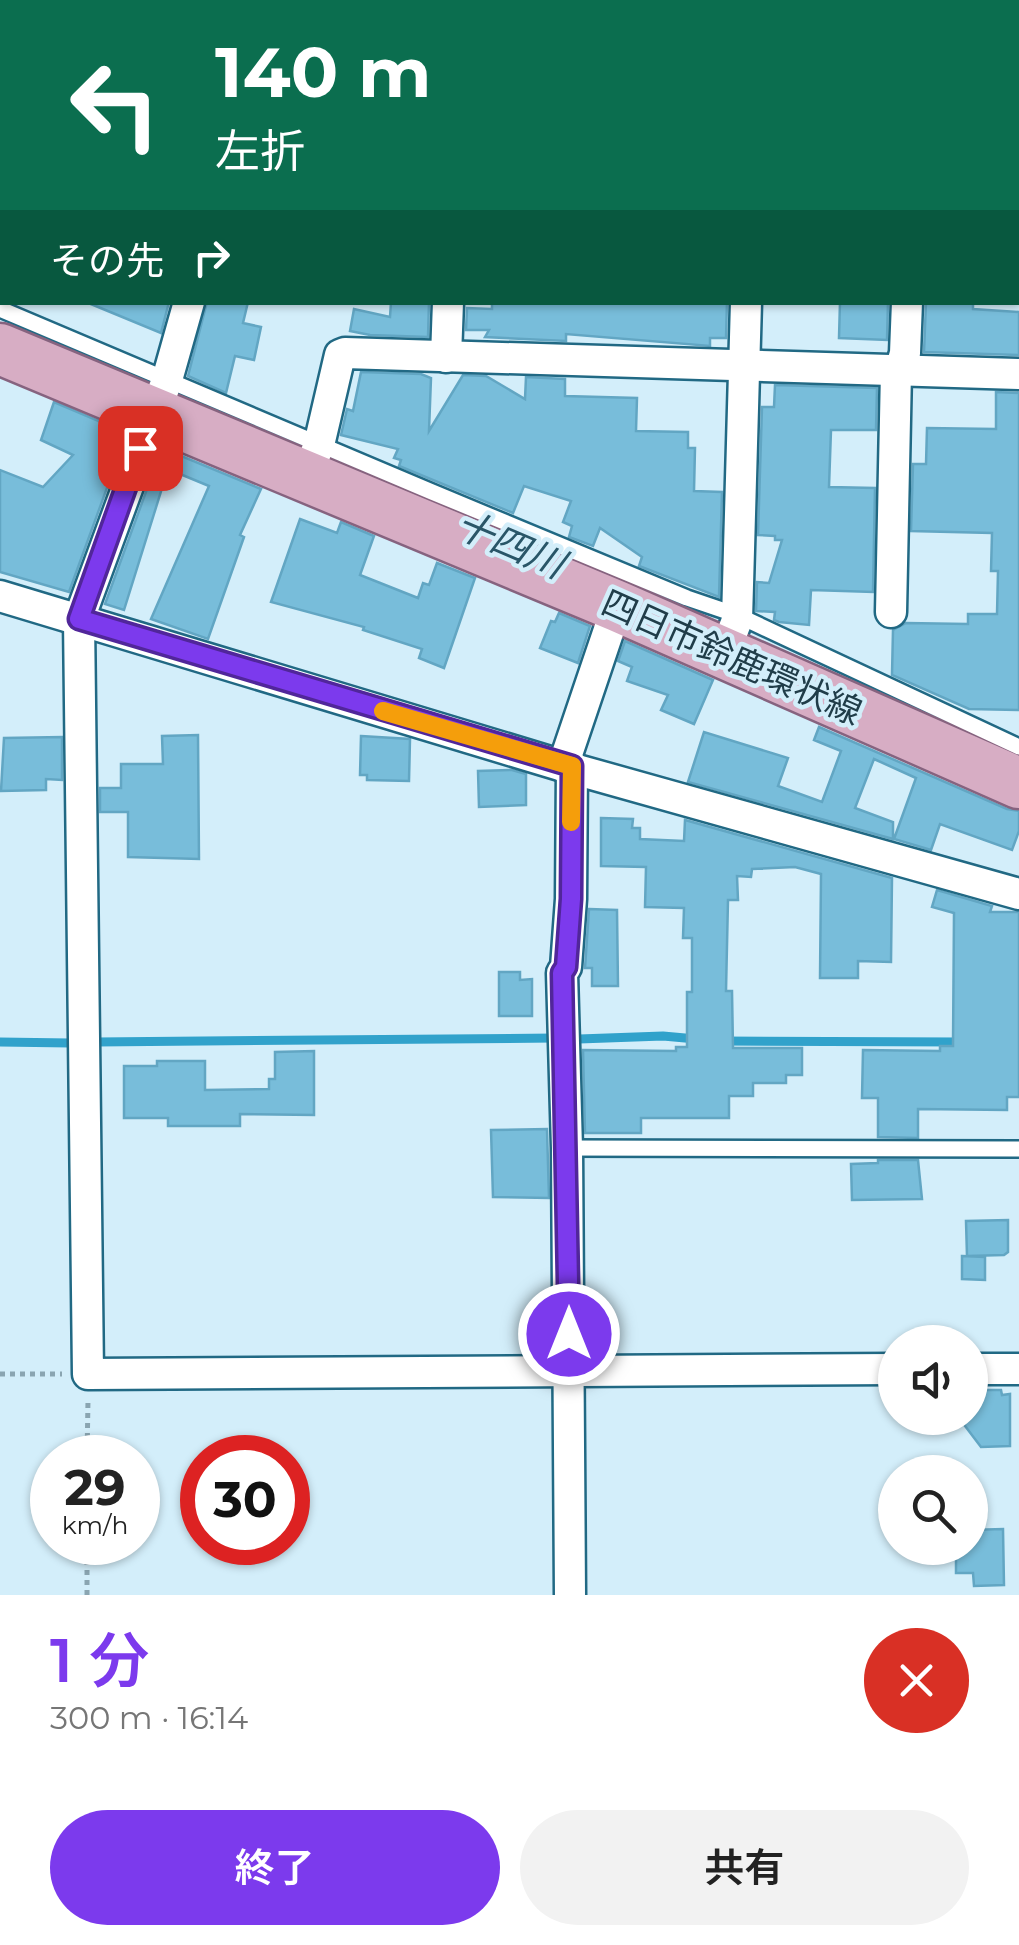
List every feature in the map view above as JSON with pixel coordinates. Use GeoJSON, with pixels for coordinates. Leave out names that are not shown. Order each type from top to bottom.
{"type":"FeatureCollection","features":[{"type":"Feature","properties":{"kind":"main road","name":"四日市鈴鹿環状線"},"geometry":{"type":"LineString","coordinates":[[0,349],[160,397],[313,460],[618,606],[731,635],[1019,783]]}},
{"type":"Feature","properties":{"kind":"street"},"geometry":{"type":"LineString","coordinates":[[188,305],[160,397],[79,619],[88,1374],[878,1369]]}},
{"type":"Feature","properties":{"kind":"street"},"geometry":{"type":"LineString","coordinates":[[446,357],[448,305]]}},
{"type":"Feature","properties":{"kind":"street"},"geometry":{"type":"LineString","coordinates":[[731,635],[746,305]]}},
{"type":"Feature","properties":{"kind":"street"},"geometry":{"type":"LineString","coordinates":[[891,612],[898,371],[905,353],[907,305]]}},
{"type":"Feature","properties":{"kind":"street"},"geometry":{"type":"LineString","coordinates":[[313,460],[340,356],[1019,374]]}},
{"type":"Feature","properties":{"kind":"street"},"geometry":{"type":"LineString","coordinates":[[0,596],[567,766],[1019,894]]}},
{"type":"Feature","properties":{"kind":"street"},"geometry":{"type":"LineString","coordinates":[[570,1595],[562,973],[566,967],[571,899],[567,766],[618,606]]}},
{"type":"Feature","properties":{"kind":"street"},"geometry":{"type":"LineString","coordinates":[[988,1369],[1019,1368]]}},
{"type":"Feature","properties":{"kind":"lane"},"geometry":{"type":"LineString","coordinates":[[0,309],[160,397]]}},
{"type":"Feature","properties":{"kind":"lane"},"geometry":{"type":"LineString","coordinates":[[313,460],[687,598],[731,635],[1019,747]]}},
{"type":"Feature","properties":{"kind":"lane"},"geometry":{"type":"LineString","coordinates":[[567,1148],[1019,1149]]}},
{"type":"Feature","properties":{"kind":"path"},"geometry":{"type":"LineString","coordinates":[[0,1374],[88,1374],[88,1435]]}},
{"type":"Feature","properties":{"kind":"path"},"geometry":{"type":"LineString","coordinates":[[87,1595],[88,1565]]}},
{"type":"Feature","properties":{"kind":"building"},"geometry":{"type":"Polygon","coordinates":[[[93,305],[168,305],[161,333],[93,305]]]}},
{"type":"Feature","properties":{"kind":"building"},"geometry":{"type":"Polygon","coordinates":[[[206,305],[247,305],[243,323],[261,327],[254,360],[235,356],[226,393],[188,376],[206,305]]]}},
{"type":"Feature","properties":{"kind":"building"},"geometry":{"type":"Polygon","coordinates":[[[391,305],[429,305],[428,337],[350,331],[354,309],[390,317],[391,305]]]}},
{"type":"Feature","properties":{"kind":"building"},"geometry":{"type":"Polygon","coordinates":[[[492,305],[727,305],[726,338],[710,338],[710,346],[566,334],[566,341],[485,337],[489,330],[466,330],[467,308],[492,309],[492,305]]]}},
{"type":"Feature","properties":{"kind":"building"},"geometry":{"type":"Polygon","coordinates":[[[840,305],[888,305],[887,340],[839,338],[840,305]]]}},
{"type":"Feature","properties":{"kind":"building"},"geometry":{"type":"Polygon","coordinates":[[[926,305],[973,305],[973,309],[1019,312],[1019,355],[924,352],[926,305]]]}},
{"type":"Feature","properties":{"kind":"building"},"geometry":{"type":"Polygon","coordinates":[[[361,372],[421,374],[431,378],[429,431],[463,375],[486,376],[525,399],[526,377],[565,379],[565,396],[637,398],[636,431],[688,432],[688,448],[695,448],[694,491],[722,492],[719,597],[639,566],[642,557],[600,528],[593,546],[569,537],[572,526],[563,522],[571,501],[524,486],[513,513],[399,466],[401,460],[394,458],[398,449],[341,435],[347,409],[353,411],[361,372]]]}},
{"type":"Feature","properties":{"kind":"building"},"geometry":{"type":"Polygon","coordinates":[[[775,385],[877,388],[876,430],[831,430],[829,487],[875,488],[873,592],[811,590],[809,625],[779,622],[774,620],[775,612],[756,611],[757,582],[769,583],[782,540],[758,535],[762,407],[774,407],[775,385]]]}},
{"type":"Feature","properties":{"kind":"building"},"geometry":{"type":"Polygon","coordinates":[[[996,392],[1019,393],[1019,710],[969,709],[892,675],[893,630],[906,623],[968,624],[968,614],[997,614],[998,571],[991,571],[992,533],[911,531],[913,464],[926,464],[927,428],[996,429],[996,392]]]}},
{"type":"Feature","properties":{"kind":"building"},"geometry":{"type":"Polygon","coordinates":[[[54,402],[127,433],[69,592],[0,572],[0,470],[43,487],[73,455],[41,440],[54,402]]]}},
{"type":"Feature","properties":{"kind":"building"},"geometry":{"type":"Polygon","coordinates":[[[162,448],[261,489],[240,535],[244,537],[208,639],[151,619],[209,486],[168,469],[124,610],[105,604],[162,448]]]}},
{"type":"Feature","properties":{"kind":"building"},"geometry":{"type":"Polygon","coordinates":[[[300,519],[337,533],[341,522],[374,536],[360,575],[418,598],[423,583],[429,585],[437,563],[475,578],[444,668],[419,658],[422,649],[363,630],[364,627],[271,602],[300,519]]]}},
{"type":"Feature","properties":{"kind":"building"},"geometry":{"type":"Polygon","coordinates":[[[559,613],[590,626],[578,663],[540,648],[551,621],[555,622],[559,613]]]}},
{"type":"Feature","properties":{"kind":"building"},"geometry":{"type":"Polygon","coordinates":[[[625,641],[713,680],[694,724],[661,710],[668,695],[627,681],[632,667],[618,661],[625,641]]]}},
{"type":"Feature","properties":{"kind":"building"},"geometry":{"type":"Polygon","coordinates":[[[819,727],[1019,811],[1019,831],[1012,850],[940,824],[931,850],[894,839],[916,778],[874,759],[855,808],[893,822],[893,839],[688,782],[704,732],[788,758],[778,786],[822,802],[841,751],[814,740],[819,727]]]}},
{"type":"Feature","properties":{"kind":"building"},"geometry":{"type":"Polygon","coordinates":[[[198,735],[199,859],[128,857],[128,812],[100,812],[100,788],[121,788],[121,764],[163,764],[162,736],[198,735]]]}},
{"type":"Feature","properties":{"kind":"building"},"geometry":{"type":"Polygon","coordinates":[[[361,736],[410,739],[409,781],[367,780],[367,775],[360,775],[361,736]]]}},
{"type":"Feature","properties":{"kind":"building"},"geometry":{"type":"Polygon","coordinates":[[[62,737],[62,780],[46,779],[46,790],[1,791],[4,738],[62,737]]]}},
{"type":"Feature","properties":{"kind":"building"},"geometry":{"type":"Polygon","coordinates":[[[512,770],[526,774],[526,805],[479,807],[478,771],[512,770]]]}},
{"type":"Feature","properties":{"kind":"building"},"geometry":{"type":"Polygon","coordinates":[[[601,818],[633,819],[632,828],[640,828],[640,839],[684,841],[685,820],[892,878],[891,962],[858,961],[858,978],[820,978],[821,874],[795,867],[752,869],[751,877],[737,876],[738,900],[728,900],[726,991],[732,991],[733,1048],[802,1048],[802,1075],[786,1075],[786,1083],[753,1083],[753,1096],[729,1096],[729,1118],[641,1118],[641,1133],[585,1133],[583,1050],[676,1051],[676,1047],[687,1047],[687,992],[692,992],[692,938],[683,938],[684,908],[645,907],[646,867],[601,866],[601,818]]]}},
{"type":"Feature","properties":{"kind":"building"},"geometry":{"type":"Polygon","coordinates":[[[937,890],[992,906],[990,912],[1019,912],[1019,1097],[1007,1097],[1007,1110],[918,1109],[918,1138],[878,1137],[878,1098],[862,1098],[863,1050],[940,1051],[940,1046],[953,1046],[954,913],[932,907],[937,890]]]}},
{"type":"Feature","properties":{"kind":"building"},"geometry":{"type":"Polygon","coordinates":[[[589,909],[617,910],[618,986],[592,986],[592,968],[585,968],[589,909]]]}},
{"type":"Feature","properties":{"kind":"building"},"geometry":{"type":"Polygon","coordinates":[[[499,972],[520,972],[520,980],[532,979],[532,1016],[499,1016],[499,972]]]}},
{"type":"Feature","properties":{"kind":"building"},"geometry":{"type":"Polygon","coordinates":[[[314,1051],[314,1115],[240,1114],[240,1126],[168,1126],[168,1118],[124,1118],[124,1066],[205,1061],[205,1090],[269,1089],[269,1079],[275,1079],[275,1052],[314,1051]]]}},
{"type":"Feature","properties":{"kind":"building"},"geometry":{"type":"Polygon","coordinates":[[[547,1129],[549,1198],[493,1197],[491,1130],[547,1129]]]}},
{"type":"Feature","properties":{"kind":"building"},"geometry":{"type":"Polygon","coordinates":[[[918,1160],[922,1199],[852,1200],[851,1164],[918,1160]]]}},
{"type":"Feature","properties":{"kind":"building"},"geometry":{"type":"Polygon","coordinates":[[[1008,1220],[1008,1252],[967,1256],[966,1221],[1008,1220]]]}},
{"type":"Feature","properties":{"kind":"building"},"geometry":{"type":"Polygon","coordinates":[[[962,1256],[985,1257],[985,1280],[962,1279],[962,1256]]]}},
{"type":"Feature","properties":{"kind":"building"},"geometry":{"type":"Polygon","coordinates":[[[988,1390],[1010,1394],[1010,1446],[981,1447],[972,1435],[988,1435],[988,1390]]]}},
{"type":"Feature","properties":{"kind":"building"},"geometry":{"type":"Polygon","coordinates":[[[988,1529],[1003,1529],[1004,1585],[974,1586],[973,1573],[956,1573],[956,1565],[988,1565],[988,1529]]]}},
{"type":"Feature","properties":{"kind":"waterway"},"geometry":{"type":"LineString","coordinates":[[96,1042],[555,1038]]}},
{"type":"Feature","properties":{"kind":"waterway"},"geometry":{"type":"LineString","coordinates":[[579,1039],[696,1039]]}},
{"type":"Feature","properties":{"kind":"waterway"},"geometry":{"type":"LineString","coordinates":[[721,1041],[961,1042]]}},
{"type":"Feature","properties":{"kind":"waterway"},"geometry":{"type":"LineString","coordinates":[[0,1042],[70,1043]]}},
{"type":"Feature","properties":{"kind":"slow traffic"},"geometry":{"type":"LineString","coordinates":[[383,711],[572,766],[571,822]]}},
{"type":"Feature","properties":{"kind":"route"},"geometry":{"type":"LineString","coordinates":[[140,448],[79,619],[572,766],[571,899],[566,967],[562,973],[569,1334]]}},
{"type":"Feature","properties":{"kind":"water label","name":"十四川"},"geometry":{"type":"Point","coordinates":[510,544]}}]}
